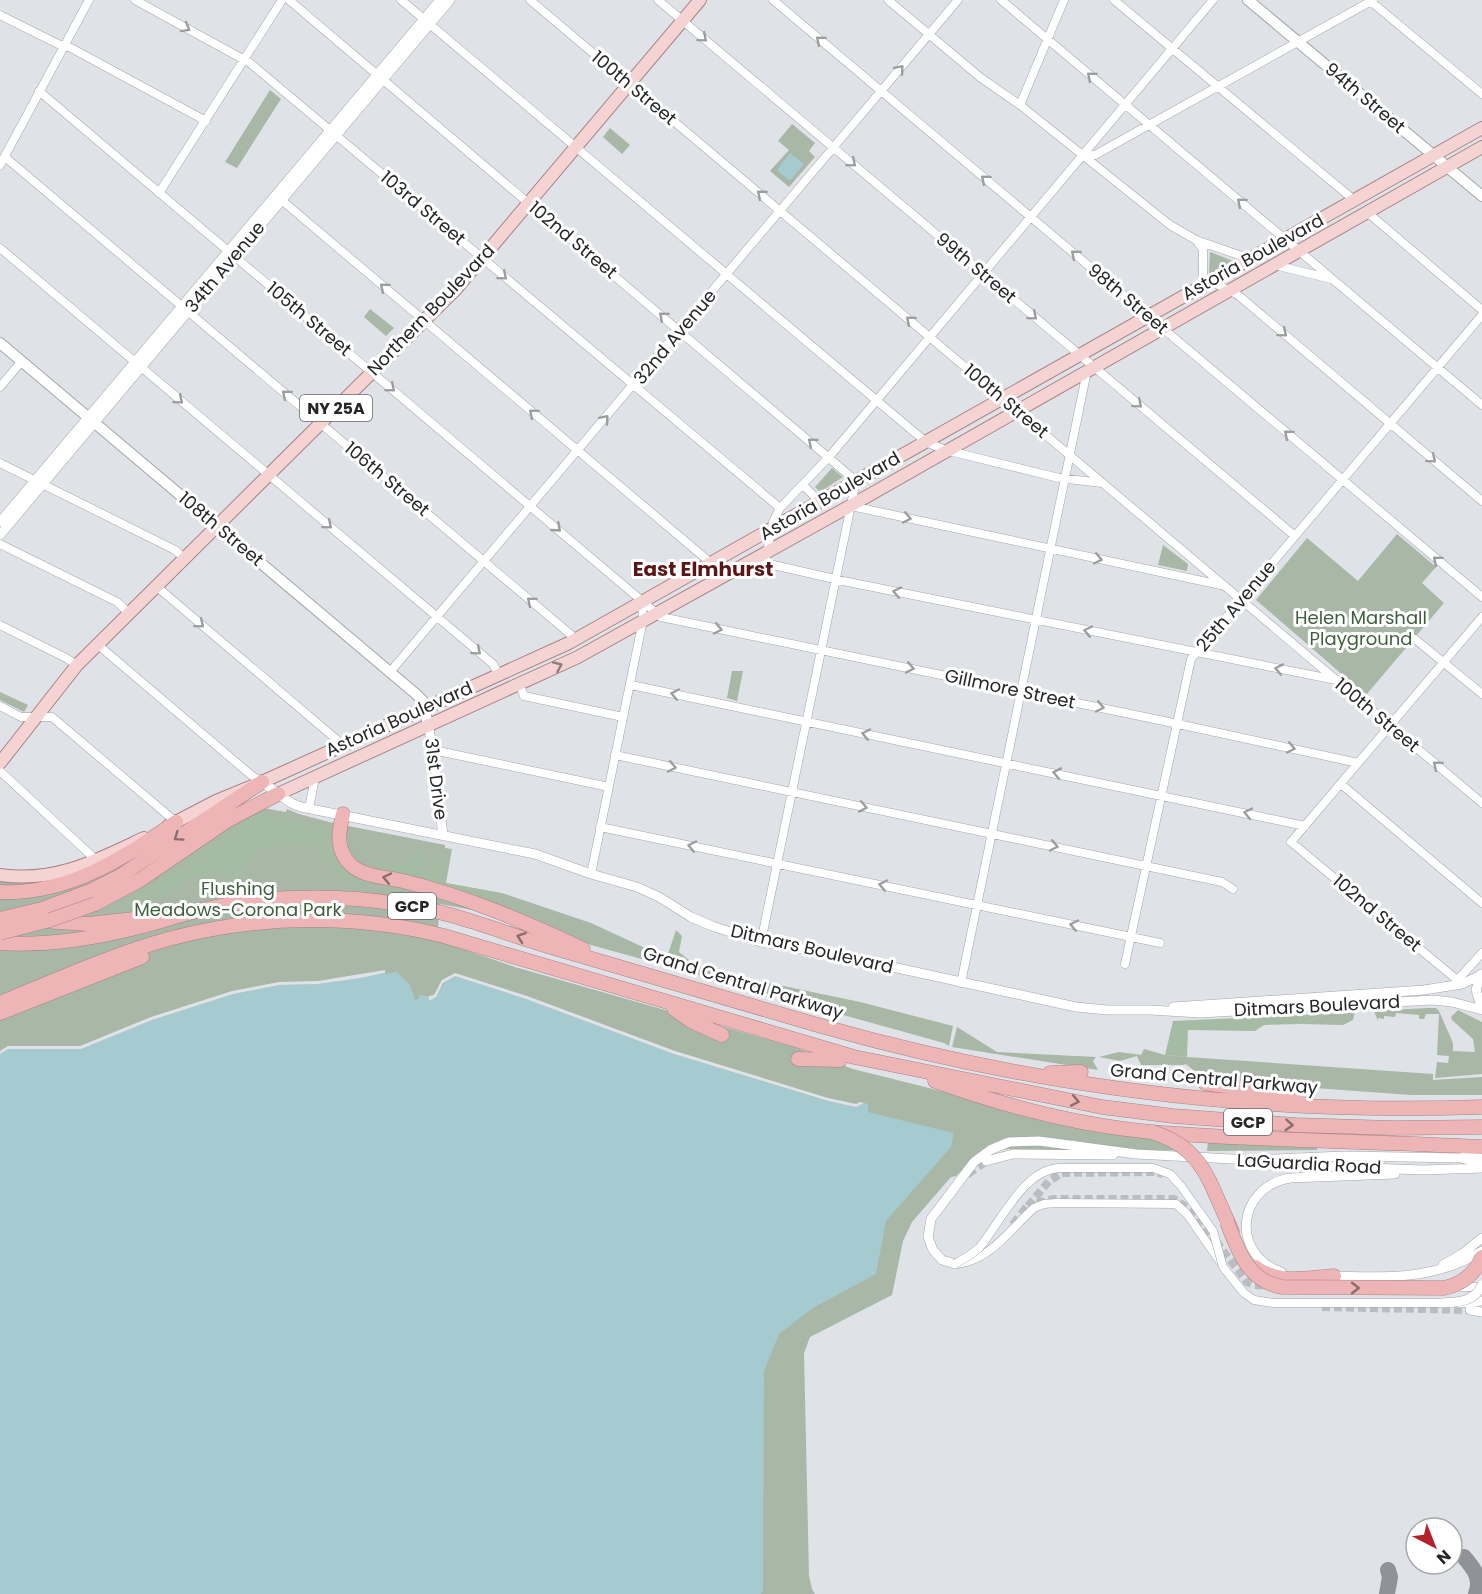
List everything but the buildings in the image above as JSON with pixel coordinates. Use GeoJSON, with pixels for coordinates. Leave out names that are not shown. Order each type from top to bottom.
{"type":"FeatureCollection","features":[{"type":"Feature","properties":{"kind":"highway"},"geometry":{"type":"LineString","coordinates":[[0,919],[42,909],[90,891],[120,876],[262,782]]}},
{"type":"Feature","properties":{"kind":"highway"},"geometry":{"type":"LineString","coordinates":[[0,933],[50,920],[95,904],[140,880],[228,820],[278,794]]}},
{"type":"Feature","properties":{"kind":"highway"},"geometry":{"type":"LineString","coordinates":[[343,814],[338,833],[339,844],[346,860],[359,870],[477,903],[618,965]]}},
{"type":"Feature","properties":{"kind":"highway"},"geometry":{"type":"LineString","coordinates":[[0,892],[35,891],[75,881],[116,861],[176,822]]}},
{"type":"Feature","properties":{"kind":"highway","name":"Grand Central Parkway"},"geometry":{"type":"LineString","coordinates":[[0,943],[80,940],[137,928],[200,910],[249,902],[334,898],[392,903],[460,917],[549,946],[851,1034],[1021,1074],[1159,1095],[1251,1103],[1414,1109],[1482,1107]]}},
{"type":"Feature","properties":{"kind":"highway"},"geometry":{"type":"LineString","coordinates":[[0,911],[46,921],[88,924],[200,910]]}},
{"type":"Feature","properties":{"kind":"highway","name":"Grand Central Parkway"},"geometry":{"type":"LineString","coordinates":[[0,1013],[185,941],[240,928],[295,921]]}},
{"type":"Feature","properties":{"kind":"highway","name":"Grand Central Parkway"},"geometry":{"type":"LineString","coordinates":[[0,1003],[107,960],[172,938],[229,927],[295,921],[364,922],[433,933],[872,1062],[1102,1107],[1173,1116],[1334,1127],[1482,1127]]}},
{"type":"Feature","properties":{"kind":"highway"},"geometry":{"type":"LineString","coordinates":[[0,1019],[67,988]]}},
{"type":"Feature","properties":{"kind":"highway"},"geometry":{"type":"LineString","coordinates":[[662,1001],[691,1021],[722,1035]]}},
{"type":"Feature","properties":{"kind":"highway"},"geometry":{"type":"LineString","coordinates":[[798,1059],[872,1062]]}},
{"type":"Feature","properties":{"kind":"highway"},"geometry":{"type":"LineString","coordinates":[[896,1067],[1015,1107],[1072,1120],[1118,1127],[1152,1132],[1480,1154]]}},
{"type":"Feature","properties":{"kind":"highway"},"geometry":{"type":"LineString","coordinates":[[1021,1074],[1081,1071]]}},
{"type":"Feature","properties":{"kind":"highway"},"geometry":{"type":"LineString","coordinates":[[1205,1083],[1285,1095],[1332,1107]]}},
{"type":"Feature","properties":{"kind":"highway"},"geometry":{"type":"LineString","coordinates":[[1152,1132],[1176,1141],[1194,1155],[1203,1169],[1240,1255],[1248,1268],[1263,1280],[1282,1287],[1444,1288],[1465,1279],[1476,1269],[1482,1257]]}},
{"type":"Feature","properties":{"kind":"highway"},"geometry":{"type":"LineString","coordinates":[[1227,1222],[1246,1257],[1267,1275],[1294,1280],[1334,1276]]}},
{"type":"Feature","properties":{"kind":"main road","name":"Northern Boulevard"},"geometry":{"type":"LineString","coordinates":[[0,763],[77,665],[97,644],[456,289],[700,0]]}},
{"type":"Feature","properties":{"kind":"main road","name":"94th Street"},"geometry":{"type":"LineString","coordinates":[[1248,0],[1482,196]]}},
{"type":"Feature","properties":{"kind":"main road","name":"Astoria Boulevard"},"geometry":{"type":"LineString","coordinates":[[0,875],[25,878],[70,870],[176,822],[216,801],[576,639],[711,563],[772,525],[856,481],[936,446],[970,436],[1017,410],[1087,364],[1149,317],[1482,128]]}},
{"type":"Feature","properties":{"kind":"main road","name":"Astoria Boulevard"},"geometry":{"type":"LineString","coordinates":[[278,794],[568,662],[643,620],[659,615],[766,557],[850,506],[1003,398],[1087,364],[1162,328],[1482,147]]}},
{"type":"Feature","properties":{"kind":"main road","name":"108th Street"},"geometry":{"type":"LineString","coordinates":[[0,343],[422,699],[428,724]]}},
{"type":"Feature","properties":{"kind":"street"},"geometry":{"type":"LineString","coordinates":[[0,165],[89,0]]}},
{"type":"Feature","properties":{"kind":"street","name":"103rd Street"},"geometry":{"type":"LineString","coordinates":[[135,0],[245,60],[780,508]]}},
{"type":"Feature","properties":{"kind":"street"},"geometry":{"type":"LineString","coordinates":[[159,192],[282,0]]}},
{"type":"Feature","properties":{"kind":"street","name":"102nd Street"},"geometry":{"type":"LineString","coordinates":[[289,0],[856,481]]}},
{"type":"Feature","properties":{"kind":"street"},"geometry":{"type":"LineString","coordinates":[[401,0],[876,400],[936,446],[1064,479],[1103,483]]}},
{"type":"Feature","properties":{"kind":"street","name":"34th Avenue"},"geometry":{"type":"LineString","coordinates":[[427,22],[440,0]]}},
{"type":"Feature","properties":{"kind":"street","name":"34th Avenue"},"geometry":{"type":"LineString","coordinates":[[0,535],[39,482],[184,309],[427,22],[450,0]]}},
{"type":"Feature","properties":{"kind":"street","name":"100th Street"},"geometry":{"type":"LineString","coordinates":[[530,0],[1482,803]]}},
{"type":"Feature","properties":{"kind":"street","name":"99th Street"},"geometry":{"type":"LineString","coordinates":[[658,0],[1087,364],[1294,536]]}},
{"type":"Feature","properties":{"kind":"street","name":"98th Street"},"geometry":{"type":"LineString","coordinates":[[773,0],[1482,597]]}},
{"type":"Feature","properties":{"kind":"street"},"geometry":{"type":"LineString","coordinates":[[888,0],[981,78],[1020,105],[1170,225],[1196,240],[1250,259]]}},
{"type":"Feature","properties":{"kind":"street","name":"32nd Avenue"},"geometry":{"type":"LineString","coordinates":[[390,672],[958,0]]}},
{"type":"Feature","properties":{"kind":"street"},"geometry":{"type":"LineString","coordinates":[[1001,0],[1482,405]]}},
{"type":"Feature","properties":{"kind":"street"},"geometry":{"type":"LineString","coordinates":[[1020,105],[1064,0]]}},
{"type":"Feature","properties":{"kind":"street"},"geometry":{"type":"LineString","coordinates":[[1114,0],[1354,200]]}},
{"type":"Feature","properties":{"kind":"street"},"geometry":{"type":"LineString","coordinates":[[1213,0],[829,457],[780,508],[772,525],[766,557],[836,579],[1336,680]]}},
{"type":"Feature","properties":{"kind":"street"},"geometry":{"type":"LineString","coordinates":[[1082,155],[1095,155],[1371,0],[1482,94]]}},
{"type":"Feature","properties":{"kind":"street"},"geometry":{"type":"LineString","coordinates":[[0,15],[206,121]]}},
{"type":"Feature","properties":{"kind":"street","name":"105th Street"},"geometry":{"type":"LineString","coordinates":[[39,92],[659,615]]}},
{"type":"Feature","properties":{"kind":"street","name":"106th Street"},"geometry":{"type":"LineString","coordinates":[[5,157],[576,639]]}},
{"type":"Feature","properties":{"kind":"street"},"geometry":{"type":"LineString","coordinates":[[278,198],[711,563]]}},
{"type":"Feature","properties":{"kind":"street"},"geometry":{"type":"LineString","coordinates":[[1368,212],[1482,310]]}},
{"type":"Feature","properties":{"kind":"street"},"geometry":{"type":"LineString","coordinates":[[1196,240],[1203,249],[1203,277],[1238,295],[1482,501]]}},
{"type":"Feature","properties":{"kind":"street"},"geometry":{"type":"LineString","coordinates":[[0,249],[493,664],[499,675]]}},
{"type":"Feature","properties":{"kind":"street"},"geometry":{"type":"LineString","coordinates":[[1274,265],[1334,280]]}},
{"type":"Feature","properties":{"kind":"street","name":"25th Avenue"},"geometry":{"type":"LineString","coordinates":[[1125,964],[1191,659],[1482,315]]}},
{"type":"Feature","properties":{"kind":"street"},"geometry":{"type":"LineString","coordinates":[[0,387],[22,361]]}},
{"type":"Feature","properties":{"kind":"street"},"geometry":{"type":"LineString","coordinates":[[962,983],[1087,364]]}},
{"type":"Feature","properties":{"kind":"street"},"geometry":{"type":"LineString","coordinates":[[968,456],[970,436]]}},
{"type":"Feature","properties":{"kind":"street"},"geometry":{"type":"LineString","coordinates":[[0,463],[175,550],[184,558]]}},
{"type":"Feature","properties":{"kind":"street"},"geometry":{"type":"LineString","coordinates":[[761,942],[856,481]]}},
{"type":"Feature","properties":{"kind":"street","name":"34th Avenue"},"geometry":{"type":"LineString","coordinates":[[0,522],[39,482]]}},
{"type":"Feature","properties":{"kind":"street"},"geometry":{"type":"LineString","coordinates":[[803,485],[819,501]]}},
{"type":"Feature","properties":{"kind":"street"},"geometry":{"type":"LineString","coordinates":[[850,506],[1224,585]]}},
{"type":"Feature","properties":{"kind":"street"},"geometry":{"type":"LineString","coordinates":[[0,544],[117,602],[129,613]]}},
{"type":"Feature","properties":{"kind":"street"},"geometry":{"type":"LineString","coordinates":[[1193,579],[1200,565]]}},
{"type":"Feature","properties":{"kind":"street"},"geometry":{"type":"LineString","coordinates":[[156,586],[343,745]]}},
{"type":"Feature","properties":{"kind":"street"},"geometry":{"type":"LineString","coordinates":[[591,874],[631,685],[643,620],[642,601]]}},
{"type":"Feature","properties":{"kind":"street","name":"Gillmore Street"},"geometry":{"type":"LineString","coordinates":[[659,615],[1358,763]]}},
{"type":"Feature","properties":{"kind":"street"},"geometry":{"type":"LineString","coordinates":[[631,685],[1305,825],[1482,617]]}},
{"type":"Feature","properties":{"kind":"street"},"geometry":{"type":"LineString","coordinates":[[0,625],[77,665]]}},
{"type":"Feature","properties":{"kind":"street"},"geometry":{"type":"LineString","coordinates":[[1416,639],[1482,694]]}},
{"type":"Feature","properties":{"kind":"street"},"geometry":{"type":"LineString","coordinates":[[97,644],[262,782]]}},
{"type":"Feature","properties":{"kind":"street"},"geometry":{"type":"LineString","coordinates":[[519,683],[524,696],[623,717]]}},
{"type":"Feature","properties":{"kind":"street"},"geometry":{"type":"LineString","coordinates":[[0,706],[21,717],[52,717],[176,822]]}},
{"type":"Feature","properties":{"kind":"street","name":"31st Drive"},"geometry":{"type":"LineString","coordinates":[[428,724],[443,836]]}},
{"type":"Feature","properties":{"kind":"street"},"geometry":{"type":"LineString","coordinates":[[433,750],[609,787]]}},
{"type":"Feature","properties":{"kind":"street"},"geometry":{"type":"LineString","coordinates":[[615,755],[1222,882],[1233,889]]}},
{"type":"Feature","properties":{"kind":"street"},"geometry":{"type":"LineString","coordinates":[[0,771],[95,859]]}},
{"type":"Feature","properties":{"kind":"street"},"geometry":{"type":"LineString","coordinates":[[309,808],[315,777]]}},
{"type":"Feature","properties":{"kind":"street","name":"Ditmars Boulevard"},"geometry":{"type":"LineString","coordinates":[[262,782],[295,805],[535,854],[591,874],[638,887],[691,917],[761,942],[832,954],[1076,1006],[1107,1010],[1200,1013],[1433,1000],[1482,1009]]}},
{"type":"Feature","properties":{"kind":"street"},"geometry":{"type":"LineString","coordinates":[[1341,784],[1482,903]]}},
{"type":"Feature","properties":{"kind":"street","name":"102nd Street"},"geometry":{"type":"LineString","coordinates":[[1305,825],[1292,842],[1457,984]]}},
{"type":"Feature","properties":{"kind":"street"},"geometry":{"type":"LineString","coordinates":[[600,827],[1160,943]]}},
{"type":"Feature","properties":{"kind":"street"},"geometry":{"type":"LineString","coordinates":[[1457,984],[1482,953]]}},
{"type":"Feature","properties":{"kind":"street"},"geometry":{"type":"LineString","coordinates":[[1480,974],[1476,990],[1482,1009]]}},
{"type":"Feature","properties":{"kind":"street","name":"Ditmars Boulevard"},"geometry":{"type":"LineString","coordinates":[[1150,1010],[1197,1004],[1424,990],[1457,984],[1480,974]]}},
{"type":"Feature","properties":{"kind":"street"},"geometry":{"type":"LineString","coordinates":[[1136,1154],[1031,1140],[1009,1142],[984,1153],[974,1162],[932,1216],[928,1228],[929,1242],[935,1254],[945,1262],[955,1264],[969,1262],[982,1256],[1034,1208],[1047,1203],[1173,1204],[1182,1208],[1202,1233],[1223,1267],[1244,1293],[1260,1302],[1471,1303],[1482,1306]]}},
{"type":"Feature","properties":{"kind":"street"},"geometry":{"type":"LineString","coordinates":[[986,1161],[1013,1154],[1104,1156],[1136,1154]]}},
{"type":"Feature","properties":{"kind":"street","name":"LaGuardia Road"},"geometry":{"type":"LineString","coordinates":[[1136,1154],[1251,1160],[1288,1165],[1448,1170],[1482,1167]]}},
{"type":"Feature","properties":{"kind":"street"},"geometry":{"type":"LineString","coordinates":[[1436,1157],[1480,1154]]}},
{"type":"Feature","properties":{"kind":"street"},"geometry":{"type":"LineString","coordinates":[[1251,1160],[1374,1156],[1436,1157],[1465,1158],[1482,1167]]}},
{"type":"Feature","properties":{"kind":"street"},"geometry":{"type":"LineString","coordinates":[[955,1264],[979,1248],[1028,1183],[1039,1174],[1056,1168],[1154,1168],[1161,1169],[1173,1177],[1210,1227],[1215,1236],[1223,1267]]}},
{"type":"Feature","properties":{"kind":"street"},"geometry":{"type":"LineString","coordinates":[[1448,1170],[1389,1175],[1290,1178],[1270,1184],[1253,1201],[1246,1222],[1247,1238],[1263,1263],[1281,1272],[1334,1276],[1384,1277],[1421,1274],[1457,1265],[1482,1251]]}},
{"type":"Feature","properties":{"kind":"street"},"geometry":{"type":"LineString","coordinates":[[1421,1274],[1457,1258],[1482,1238]]}},
{"type":"Feature","properties":{"kind":"street"},"geometry":{"type":"LineString","coordinates":[[1442,1303],[1469,1299],[1482,1286]]}},
{"type":"Feature","properties":{"kind":"street"},"geometry":{"type":"LineString","coordinates":[[1461,1287],[1482,1286]]}},
{"type":"Feature","properties":{"kind":"street"},"geometry":{"type":"LineString","coordinates":[[1470,1310],[1482,1306]]}},
{"type":"Feature","properties":{"kind":"green space"},"geometry":{"type":"Polygon","coordinates":[[[270,90],[281,99],[237,168],[225,162],[270,90]]]}},
{"type":"Feature","properties":{"kind":"green space"},"geometry":{"type":"Polygon","coordinates":[[[792,124],[815,143],[809,151],[815,157],[789,187],[770,171],[789,150],[778,141],[792,124]]]}},
{"type":"Feature","properties":{"kind":"green space"},"geometry":{"type":"Polygon","coordinates":[[[610,128],[630,145],[622,154],[603,137],[610,128]]]}},
{"type":"Feature","properties":{"kind":"green space"},"geometry":{"type":"Polygon","coordinates":[[[1210,252],[1233,261],[1209,274],[1210,252]]]}},
{"type":"Feature","properties":{"kind":"green space"},"geometry":{"type":"Polygon","coordinates":[[[370,309],[394,328],[386,336],[364,317],[370,309]]]}},
{"type":"Feature","properties":{"kind":"green space"},"geometry":{"type":"Polygon","coordinates":[[[832,468],[843,477],[820,492],[815,487],[832,468]]]}},
{"type":"Feature","properties":{"kind":"green space","name":"Helen Marshall Playground"},"geometry":{"type":"Polygon","coordinates":[[[1397,534],[1436,567],[1422,583],[1444,603],[1366,695],[1256,600],[1307,538],[1358,581],[1397,534]]]}},
{"type":"Feature","properties":{"kind":"green space"},"geometry":{"type":"Polygon","coordinates":[[[1163,545],[1188,564],[1187,571],[1158,565],[1163,545]]]}},
{"type":"Feature","properties":{"kind":"green space"},"geometry":{"type":"Polygon","coordinates":[[[732,671],[743,671],[737,701],[727,698],[732,671]]]}},
{"type":"Feature","properties":{"kind":"green space"},"geometry":{"type":"Polygon","coordinates":[[[0,692],[28,705],[24,712],[0,700],[0,692]]]}},
{"type":"Feature","properties":{"kind":"green space","name":"Flushing Meadows-Corona Park"},"geometry":{"type":"Polygon","coordinates":[[[226,801],[286,812],[287,809],[333,823],[445,845],[445,848],[452,849],[446,883],[502,893],[591,923],[658,954],[716,972],[860,1002],[953,1026],[949,1046],[591,945],[532,921],[440,904],[437,940],[515,967],[794,1047],[853,1069],[969,1098],[1015,1114],[1079,1127],[1155,1138],[1194,1150],[1134,1151],[1072,1140],[1070,1151],[1008,1149],[979,1153],[956,1176],[951,1177],[912,1222],[903,1241],[892,1295],[810,1337],[804,1353],[809,1576],[815,1594],[555,1594],[0,1090],[0,880],[31,883],[54,880],[226,801]]]}},
{"type":"Feature","properties":{"kind":"green space"},"geometry":{"type":"Polygon","coordinates":[[[261,813],[329,828],[334,853],[343,868],[381,888],[353,882],[340,876],[329,867],[311,844],[263,850],[251,859],[236,882],[223,889],[205,885],[201,873],[145,906],[109,912],[168,875],[252,816],[261,813]]]}},
{"type":"Feature","properties":{"kind":"green space"},"geometry":{"type":"Polygon","coordinates":[[[417,849],[423,851],[427,871],[431,876],[441,852],[447,858],[446,883],[498,893],[493,897],[481,897],[408,875],[381,871],[367,864],[373,860],[395,864],[408,863],[413,851],[417,849]]]}},
{"type":"Feature","properties":{"kind":"green space"},"geometry":{"type":"Polygon","coordinates":[[[676,930],[682,936],[679,952],[689,960],[691,965],[688,967],[650,958],[668,954],[676,930]]]}},
{"type":"Feature","properties":{"kind":"green space"},"geometry":{"type":"Polygon","coordinates":[[[1436,1008],[1439,1011],[1453,1043],[1453,1051],[1475,1052],[1473,1039],[1452,1020],[1451,1017],[1458,1010],[1482,1022],[1482,1074],[1435,1078],[1437,1062],[1448,1063],[1449,1056],[1437,1055],[1439,1014],[1426,1014],[1424,1019],[1419,1019],[1419,1015],[1396,1013],[1395,1017],[1384,1016],[1384,1019],[1378,1018],[1378,1021],[1374,1011],[1436,1008]]]}},
{"type":"Feature","properties":{"kind":"green space"},"geometry":{"type":"Polygon","coordinates":[[[1355,1012],[1353,1020],[1343,1025],[1302,1024],[1327,1014],[1355,1012]]]}},
{"type":"Feature","properties":{"kind":"green space"},"geometry":{"type":"Polygon","coordinates":[[[1327,1014],[1302,1024],[1264,1025],[1255,1031],[1188,1030],[1187,1057],[1165,1055],[1173,1021],[1327,1014]]]}},
{"type":"Feature","properties":{"kind":"green space"},"geometry":{"type":"Polygon","coordinates":[[[957,1027],[997,1052],[1096,1057],[1093,1061],[1098,1070],[952,1047],[957,1027]]]}},
{"type":"Feature","properties":{"kind":"green space"},"geometry":{"type":"Polygon","coordinates":[[[1144,1049],[1165,1055],[1187,1057],[1433,1074],[1433,1080],[1482,1077],[1482,1095],[1411,1095],[1218,1081],[1199,1075],[1186,1064],[1141,1065],[1137,1056],[1120,1061],[1099,1057],[1119,1052],[1141,1055],[1144,1049]]]}},
{"type":"Feature","properties":{"kind":"green space"},"geometry":{"type":"Polygon","coordinates":[[[1208,1142],[1317,1146],[1317,1150],[1207,1151],[1208,1142]]]}},
{"type":"Feature","properties":{"kind":"water"},"geometry":{"type":"Polygon","coordinates":[[[790,153],[804,164],[790,181],[777,170],[790,153]]]}},
{"type":"Feature","properties":{"kind":"water"},"geometry":{"type":"Polygon","coordinates":[[[397,972],[410,985],[415,1000],[419,999],[419,995],[429,996],[429,1001],[450,978],[455,976],[526,999],[674,1054],[827,1101],[856,1107],[864,1103],[868,1104],[868,1112],[954,1133],[951,1147],[886,1221],[876,1274],[813,1308],[779,1334],[764,1371],[763,1591],[761,1594],[0,1594],[0,1054],[8,1049],[81,1049],[152,1020],[233,994],[279,985],[318,984],[397,972]]]}},
{"type":"Feature","properties":{"kind":"pier"},"geometry":{"type":"Polygon","coordinates":[[[385,970],[385,973],[360,978],[318,984],[279,985],[233,994],[152,1020],[81,1049],[8,1049],[0,1054],[0,1051],[8,1046],[80,1046],[151,1017],[232,991],[279,982],[318,981],[385,970]]]}},
{"type":"Feature","properties":{"kind":"pier"},"geometry":{"type":"Polygon","coordinates":[[[455,973],[527,996],[675,1051],[828,1098],[856,1104],[864,1103],[856,1107],[828,1101],[674,1054],[526,999],[455,976],[443,983],[436,997],[429,1001],[429,996],[434,995],[442,980],[455,973]]]}},
{"type":"Feature","properties":{"kind":"taxiway"},"geometry":{"type":"LineString","coordinates":[[1464,1557],[1477,1578],[1476,1594]]}},
{"type":"Feature","properties":{"kind":"taxiway"},"geometry":{"type":"LineString","coordinates":[[1387,1594],[1390,1577],[1388,1570]]}},
{"type":"Feature","properties":{"kind":"tunnel"},"geometry":{"type":"LineString","coordinates":[[967,1174],[986,1161]]}},
{"type":"Feature","properties":{"kind":"tunnel"},"geometry":{"type":"LineString","coordinates":[[1028,1206],[1049,1181],[1062,1173],[1155,1172],[1163,1174]]}},
{"type":"Feature","properties":{"kind":"tunnel"},"geometry":{"type":"LineString","coordinates":[[1037,1203],[1054,1199],[1174,1199],[1189,1209],[1216,1249]]}},
{"type":"Feature","properties":{"kind":"tunnel"},"geometry":{"type":"LineString","coordinates":[[1013,1225],[1028,1206]]}},
{"type":"Feature","properties":{"kind":"tunnel"},"geometry":{"type":"LineString","coordinates":[[1216,1241],[1247,1282],[1270,1286]]}},
{"type":"Feature","properties":{"kind":"tunnel"},"geometry":{"type":"LineString","coordinates":[[1322,1307],[1470,1310]]}},
{"type":"Feature","properties":{"kind":"district","name":"East Elmhurst"},"geometry":{"type":"Point","coordinates":[703,569]}}]}
